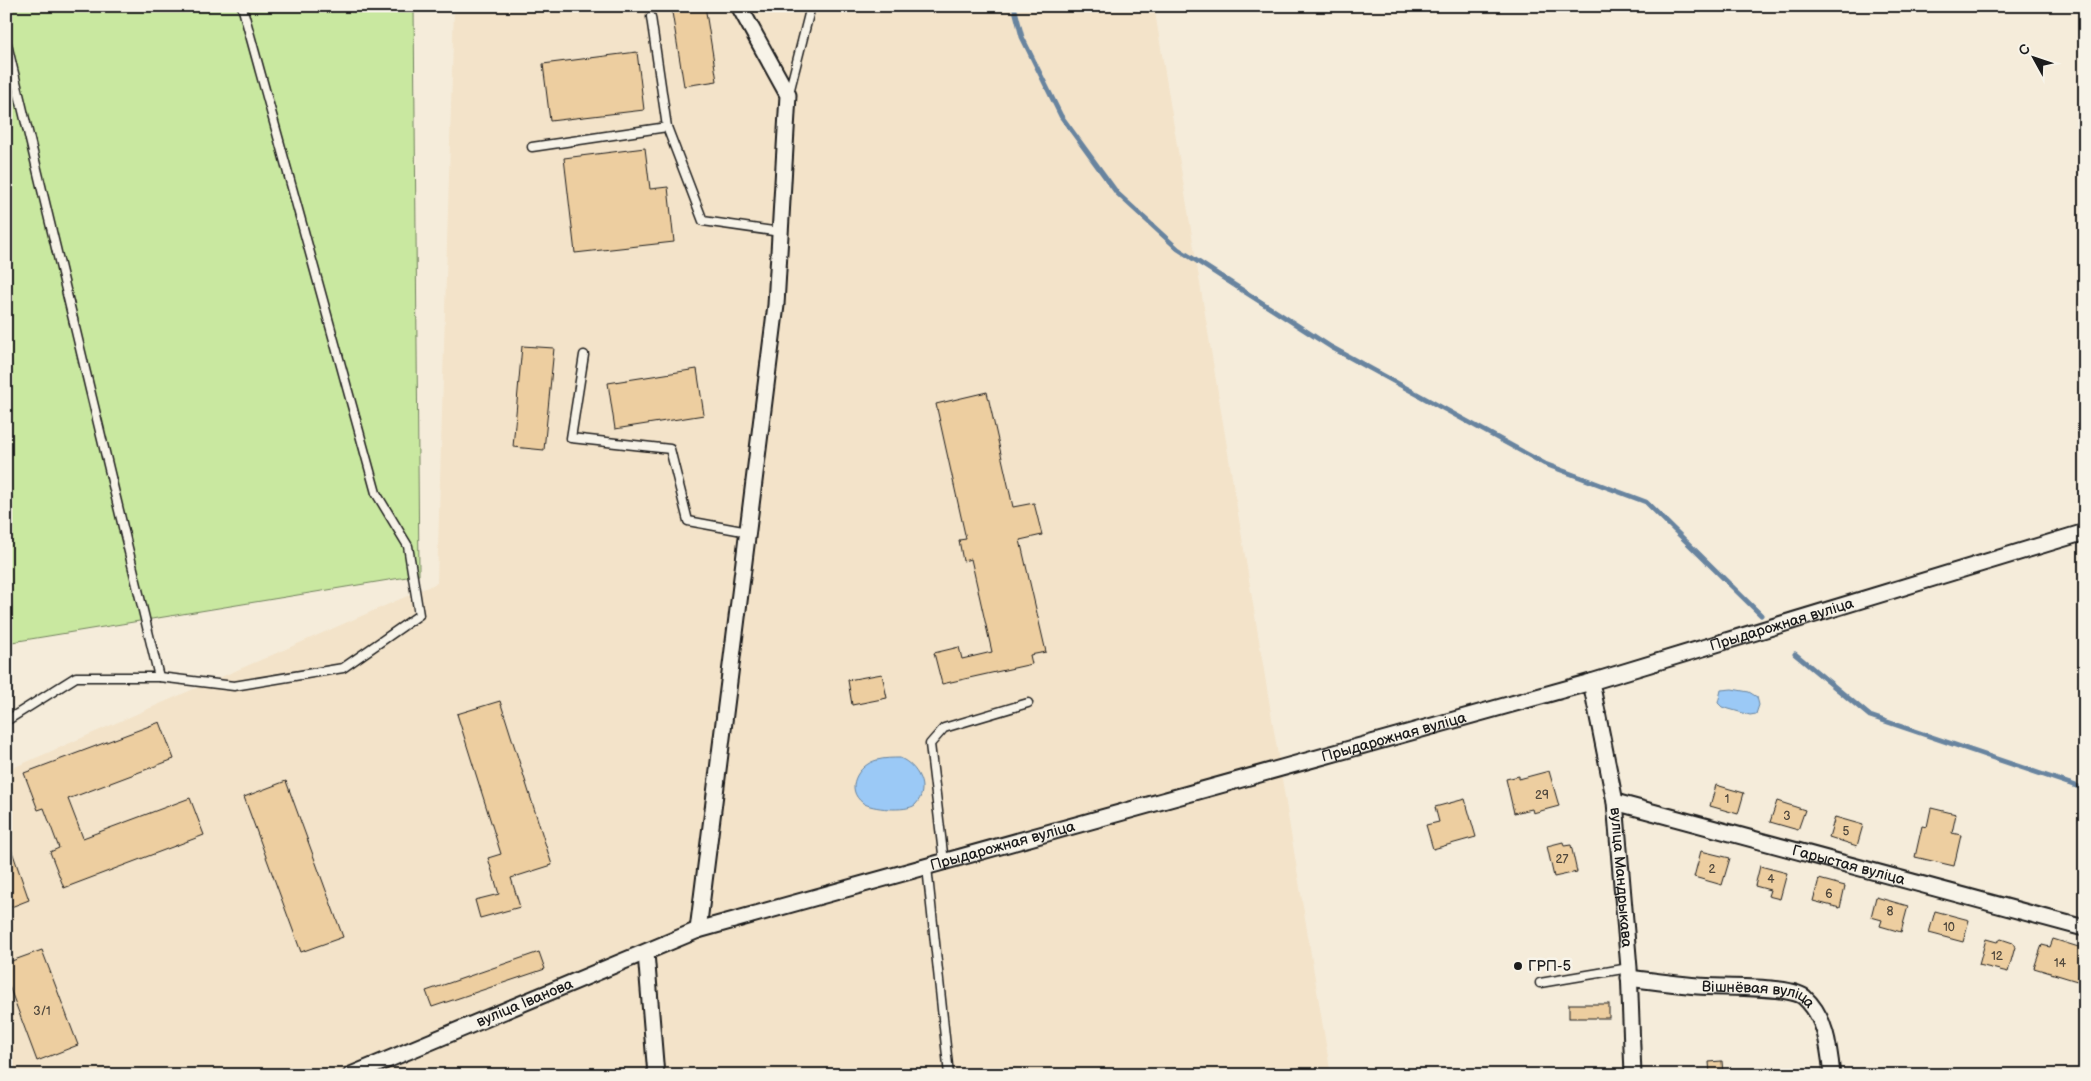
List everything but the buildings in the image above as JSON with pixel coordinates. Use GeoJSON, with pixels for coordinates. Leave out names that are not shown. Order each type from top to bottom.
{"type":"FeatureCollection","features":[{"type":"Feature","properties":{"kind":"street"},"geometry":{"type":"LineString","coordinates":[[698,930],[776,305],[788,95],[740,6]]}},
{"type":"Feature","properties":{"kind":"street","name":"Прыдарожная вуліца"},"geometry":{"type":"LineString","coordinates":[[698,930],[1591,682],[2085,532]]}},
{"type":"Feature","properties":{"kind":"street","name":"вуліца Мандрыкава"},"geometry":{"type":"LineString","coordinates":[[1591,682],[1615,802],[1629,973],[1633,1075]]}},
{"type":"Feature","properties":{"kind":"street","name":"Гарыстая вуліца"},"geometry":{"type":"LineString","coordinates":[[1615,802],[2084,928]]}},
{"type":"Feature","properties":{"kind":"street","name":"вуліца Іванова"},"geometry":{"type":"LineString","coordinates":[[351,1075],[698,930]]}},
{"type":"Feature","properties":{"kind":"street"},"geometry":{"type":"LineString","coordinates":[[646,953],[656,1075]]}},
{"type":"Feature","properties":{"kind":"street","name":"Вішнёвая вуліца"},"geometry":{"type":"LineString","coordinates":[[1629,973],[1696,986],[1784,991],[1802,996],[1816,1011],[1827,1037],[1832,1075]]}},
{"type":"Feature","properties":{"kind":"lane"},"geometry":{"type":"LineString","coordinates":[[6,721],[76,677],[159,677],[234,686],[343,668],[419,615],[408,546],[376,493],[242,6]]}},
{"type":"Feature","properties":{"kind":"lane"},"geometry":{"type":"LineString","coordinates":[[788,95],[811,6]]}},
{"type":"Feature","properties":{"kind":"lane"},"geometry":{"type":"LineString","coordinates":[[652,17],[667,127],[702,221],[780,232]]}},
{"type":"Feature","properties":{"kind":"lane"},"geometry":{"type":"LineString","coordinates":[[6,40],[159,677]]}},
{"type":"Feature","properties":{"kind":"lane"},"geometry":{"type":"LineString","coordinates":[[532,147],[667,127]]}},
{"type":"Feature","properties":{"kind":"lane"},"geometry":{"type":"LineString","coordinates":[[584,355],[571,438],[670,449],[688,521],[748,532]]}},
{"type":"Feature","properties":{"kind":"lane"},"geometry":{"type":"LineString","coordinates":[[944,862],[930,744],[944,728],[1028,703]]}},
{"type":"Feature","properties":{"kind":"lane"},"geometry":{"type":"LineString","coordinates":[[927,867],[949,1075]]}},
{"type":"Feature","properties":{"kind":"lane"},"geometry":{"type":"LineString","coordinates":[[1540,983],[1629,973]]}},
{"type":"Feature","properties":{"kind":"shaded area"},"geometry":{"type":"Polygon","coordinates":[[[454,6],[1154,6],[1331,1075],[6,1075],[6,771],[437,583],[454,6]]]}},
{"type":"Feature","properties":{"kind":"green space"},"geometry":{"type":"Polygon","coordinates":[[[6,6],[414,6],[419,575],[6,643],[6,6]]]}},
{"type":"Feature","properties":{"kind":"water"},"geometry":{"type":"Polygon","coordinates":[[[1732,689],[1749,692],[1757,697],[1759,705],[1756,714],[1750,715],[1722,707],[1718,703],[1721,690],[1732,689]]]}},
{"type":"Feature","properties":{"kind":"water"},"geometry":{"type":"Polygon","coordinates":[[[900,758],[912,766],[920,778],[922,792],[920,799],[915,805],[904,808],[889,809],[873,807],[863,803],[854,791],[854,785],[859,772],[877,760],[900,758]]]}},
{"type":"Feature","properties":{"kind":"waterway"},"geometry":{"type":"LineString","coordinates":[[1014,6],[1022,37],[1061,116],[1117,193],[1178,249],[1331,347],[1545,464],[1646,502],[1761,615]]}},
{"type":"Feature","properties":{"kind":"waterway"},"geometry":{"type":"LineString","coordinates":[[1795,654],[1870,716],[2085,789]]}},
{"type":"Feature","properties":{"kind":"place","name":"ГРП-5"},"geometry":{"type":"Point","coordinates":[1518,966]}}]}
